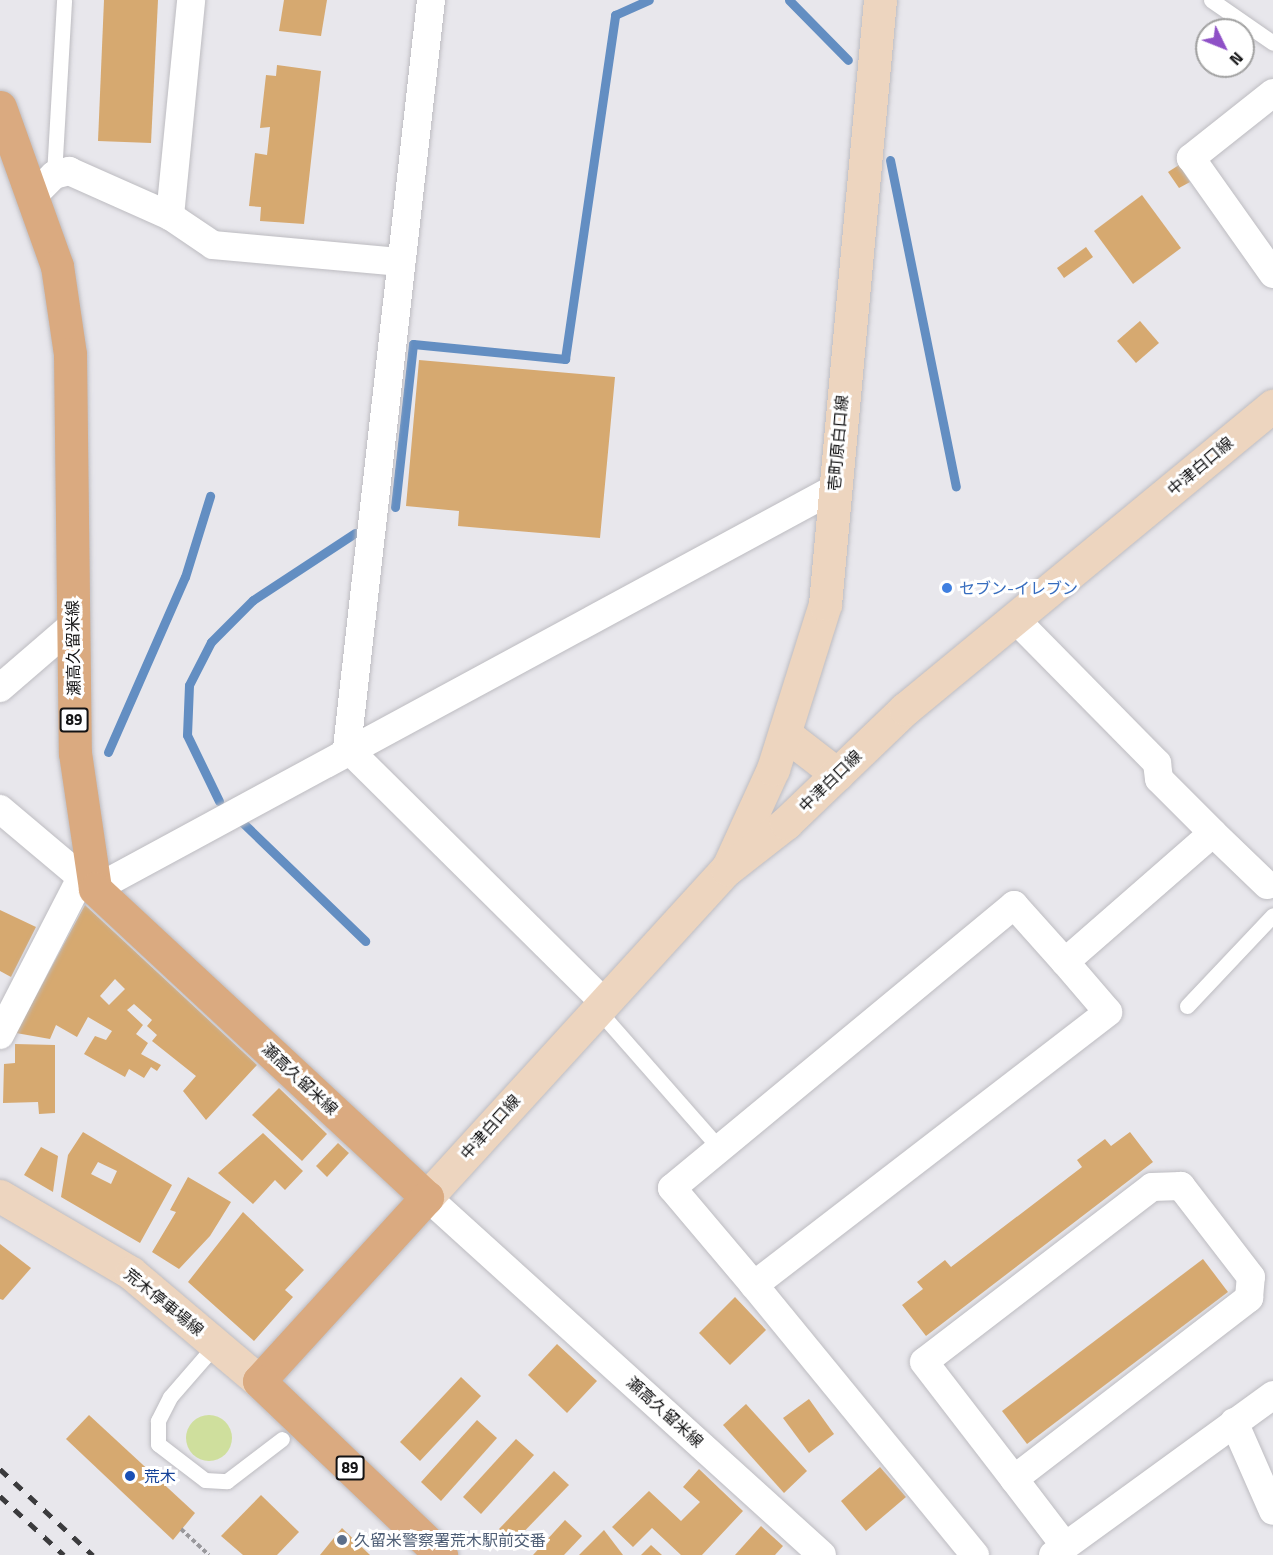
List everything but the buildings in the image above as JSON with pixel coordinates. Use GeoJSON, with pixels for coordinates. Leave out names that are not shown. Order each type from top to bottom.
{"type":"FeatureCollection","features":[{"type":"Feature","properties":{"kind":"main road","name":"壱町原白口線"},"geometry":{"type":"LineString","coordinates":[[727,870],[785,734],[825,604],[880,0]]}},
{"type":"Feature","properties":{"kind":"main road","name":"瀬高久留米線"},"geometry":{"type":"LineString","coordinates":[[0,107],[44,184],[70,354],[75,753],[88,884],[427,1197]]}},
{"type":"Feature","properties":{"kind":"main road","name":"中津白口線"},"geometry":{"type":"LineString","coordinates":[[427,1197],[727,870],[837,774],[905,709],[1273,406]]}},
{"type":"Feature","properties":{"kind":"main road"},"geometry":{"type":"LineString","coordinates":[[785,734],[837,774]]}},
{"type":"Feature","properties":{"kind":"main road","name":"荒木停車場線"},"geometry":{"type":"LineString","coordinates":[[0,1196],[131,1273],[259,1381]]}},
{"type":"Feature","properties":{"kind":"main road"},"geometry":{"type":"LineString","coordinates":[[259,1381],[427,1197]]}},
{"type":"Feature","properties":{"kind":"main road","name":"89"},"geometry":{"type":"LineString","coordinates":[[259,1381],[441,1555]]}},
{"type":"Feature","properties":{"kind":"street"},"geometry":{"type":"LineString","coordinates":[[170,216],[191,0]]}},
{"type":"Feature","properties":{"kind":"street"},"geometry":{"type":"LineString","coordinates":[[347,748],[431,0]]}},
{"type":"Feature","properties":{"kind":"street"},"geometry":{"type":"LineString","coordinates":[[1273,93],[1191,158],[1273,274]]}},
{"type":"Feature","properties":{"kind":"street"},"geometry":{"type":"LineString","coordinates":[[44,184],[69,171],[170,216],[213,245],[401,262]]}},
{"type":"Feature","properties":{"kind":"street"},"geometry":{"type":"LineString","coordinates":[[0,1035],[88,884],[834,489]]}},
{"type":"Feature","properties":{"kind":"street"},"geometry":{"type":"LineString","coordinates":[[1015,619],[1157,763],[1159,779],[1270,887]]}},
{"type":"Feature","properties":{"kind":"street"},"geometry":{"type":"LineString","coordinates":[[0,688],[73,625]]}},
{"type":"Feature","properties":{"kind":"street"},"geometry":{"type":"LineString","coordinates":[[347,748],[601,1006]]}},
{"type":"Feature","properties":{"kind":"street"},"geometry":{"type":"LineString","coordinates":[[0,809],[88,884]]}},
{"type":"Feature","properties":{"kind":"street"},"geometry":{"type":"LineString","coordinates":[[1065,962],[1213,833]]}},
{"type":"Feature","properties":{"kind":"street"},"geometry":{"type":"LineString","coordinates":[[754,1285],[1108,1012],[1014,905],[672,1188],[975,1555]]}},
{"type":"Feature","properties":{"kind":"street"},"geometry":{"type":"LineString","coordinates":[[1014,1479],[1249,1298],[1251,1277],[1181,1186],[1152,1187],[924,1362],[1014,1479],[1059,1550],[1273,1395]]}},
{"type":"Feature","properties":{"kind":"street","name":"瀬高久留米線"},"geometry":{"type":"LineString","coordinates":[[427,1197],[822,1555]]}},
{"type":"Feature","properties":{"kind":"street"},"geometry":{"type":"LineString","coordinates":[[1234,1422],[1273,1510]]}},
{"type":"Feature","properties":{"kind":"lane"},"geometry":{"type":"LineString","coordinates":[[44,184],[64,0]]}},
{"type":"Feature","properties":{"kind":"lane"},"geometry":{"type":"LineString","coordinates":[[1210,0],[1273,43]]}},
{"type":"Feature","properties":{"kind":"lane"},"geometry":{"type":"LineString","coordinates":[[1187,1006],[1273,915]]}},
{"type":"Feature","properties":{"kind":"lane"},"geometry":{"type":"LineString","coordinates":[[601,1006],[720,1149]]}},
{"type":"Feature","properties":{"kind":"lane"},"geometry":{"type":"LineString","coordinates":[[216,1344],[170,1397],[158,1421],[158,1444],[205,1480],[227,1481],[282,1439]]}},
{"type":"Feature","properties":{"kind":"path"},"geometry":{"type":"LineString","coordinates":[[181,1529],[208,1555]]}},
{"type":"Feature","properties":{"kind":"green space"},"geometry":{"type":"Polygon","coordinates":[[[209,1415],[225,1422],[232,1438],[225,1454],[209,1461],[193,1454],[186,1438],[193,1422],[209,1415]]]}},
{"type":"Feature","properties":{"kind":"waterway"},"geometry":{"type":"LineString","coordinates":[[395,507],[413,344],[565,359],[615,15],[649,0]]}},
{"type":"Feature","properties":{"kind":"waterway"},"geometry":{"type":"LineString","coordinates":[[789,0],[848,60]]}},
{"type":"Feature","properties":{"kind":"waterway"},"geometry":{"type":"LineString","coordinates":[[890,160],[956,486]]}},
{"type":"Feature","properties":{"kind":"waterway"},"geometry":{"type":"LineString","coordinates":[[108,752],[185,577],[210,496]]}},
{"type":"Feature","properties":{"kind":"waterway"},"geometry":{"type":"LineString","coordinates":[[219,801],[187,735],[189,685],[211,642],[253,600],[355,533]]}},
{"type":"Feature","properties":{"kind":"waterway"},"geometry":{"type":"LineString","coordinates":[[243,823],[365,941]]}},
{"type":"Feature","properties":{"kind":"railway"},"geometry":{"type":"LineString","coordinates":[[0,1469],[93,1555]]}},
{"type":"Feature","properties":{"kind":"railway"},"geometry":{"type":"LineString","coordinates":[[0,1496],[64,1555]]}},
{"type":"Feature","properties":{"kind":"place","name":"セブン-イレブン"},"geometry":{"type":"Point","coordinates":[947,588]}},
{"type":"Feature","properties":{"kind":"place","name":"荒木"},"geometry":{"type":"Point","coordinates":[130,1476]}},
{"type":"Feature","properties":{"kind":"place","name":"久留米警察署荒木駅前交番"},"geometry":{"type":"Point","coordinates":[342,1540]}}]}
